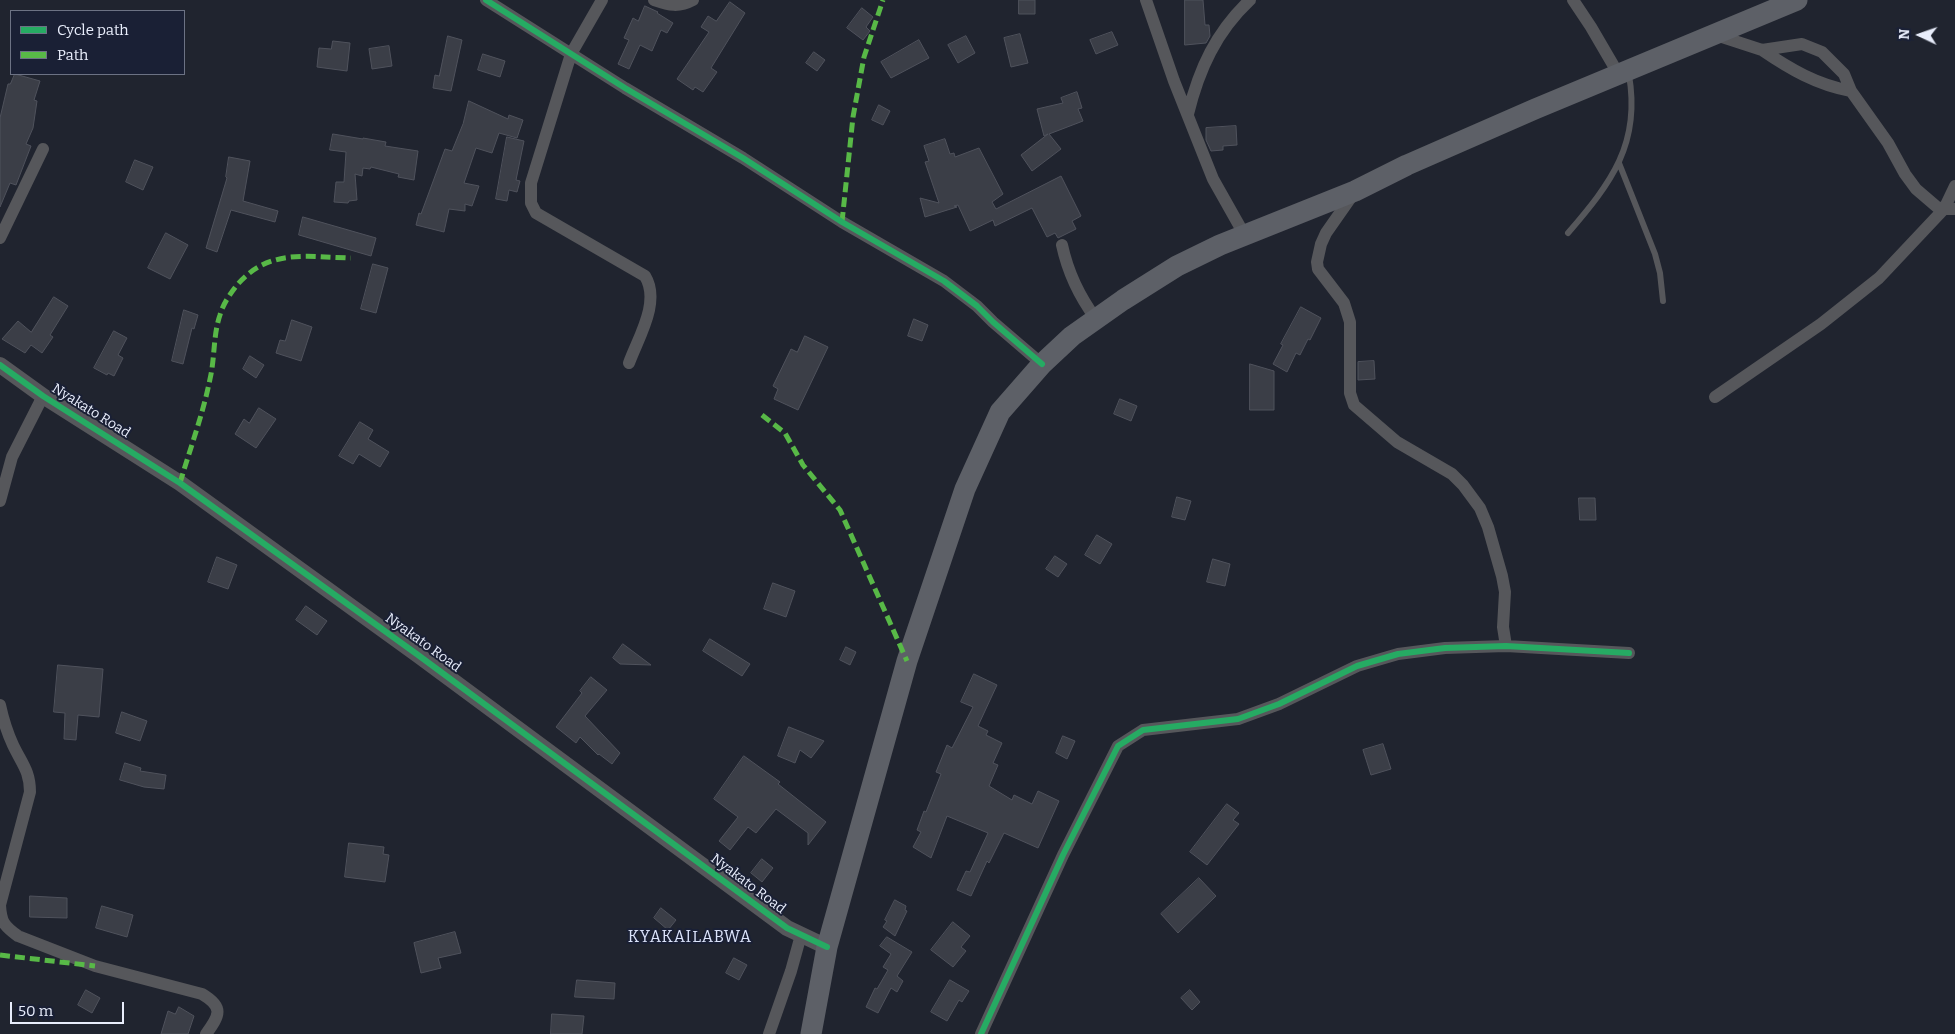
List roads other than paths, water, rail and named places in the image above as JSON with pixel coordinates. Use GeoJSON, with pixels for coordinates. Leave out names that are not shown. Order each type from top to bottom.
{"type":"FeatureCollection","features":[{"type":"Feature","properties":{"kind":"highway"},"geometry":{"type":"LineString","coordinates":[[811,1034],[827,947],[907,661],[964,489],[1000,412],[1042,364],[1072,336],[1177,266],[1244,234],[1355,191],[1415,162],[1798,0]]}},
{"type":"Feature","properties":{"kind":"street"},"geometry":{"type":"LineString","coordinates":[[486,0],[625,88],[743,158],[842,222],[944,281],[977,306],[1042,364]]}},
{"type":"Feature","properties":{"kind":"street"},"geometry":{"type":"LineString","coordinates":[[602,0],[571,54],[531,183],[531,203],[536,213],[645,276],[650,285],[651,303],[629,363]]}},
{"type":"Feature","properties":{"kind":"street"},"geometry":{"type":"LineString","coordinates":[[654,0],[671,6],[684,5],[693,0]]}},
{"type":"Feature","properties":{"kind":"street"},"geometry":{"type":"LineString","coordinates":[[1146,0],[1174,81],[1213,179],[1244,234]]}},
{"type":"Feature","properties":{"kind":"street"},"geometry":{"type":"LineString","coordinates":[[1188,114],[1194,88],[1205,60],[1232,19],[1250,0]]}},
{"type":"Feature","properties":{"kind":"street"},"geometry":{"type":"LineString","coordinates":[[1573,0],[1624,73]]}},
{"type":"Feature","properties":{"kind":"street"},"geometry":{"type":"LineString","coordinates":[[1716,35],[1762,50],[1810,80],[1836,88],[1851,90]]}},
{"type":"Feature","properties":{"kind":"street"},"geometry":{"type":"LineString","coordinates":[[1762,50],[1796,44],[1813,47],[1834,62],[1844,74],[1851,90],[1888,143],[1905,174],[1916,189],[1931,204],[1950,209]]}},
{"type":"Feature","properties":{"kind":"street"},"geometry":{"type":"LineString","coordinates":[[0,238],[43,149]]}},
{"type":"Feature","properties":{"kind":"street"},"geometry":{"type":"LineString","coordinates":[[1715,397],[1821,324],[1879,278],[1950,209],[1955,186]]}},
{"type":"Feature","properties":{"kind":"street"},"geometry":{"type":"LineString","coordinates":[[1355,191],[1326,233],[1321,244],[1317,262],[1318,269],[1344,303],[1350,322],[1350,392],[1352,399],[1354,405],[1386,434],[1414,453],[1452,474],[1480,508],[1488,527],[1502,576],[1505,592],[1504,627],[1506,646]]}},
{"type":"Feature","properties":{"kind":"street"},"geometry":{"type":"LineString","coordinates":[[1062,245],[1075,287],[1096,319]]}},
{"type":"Feature","properties":{"kind":"street","name":"Nyakato Road"},"geometry":{"type":"LineString","coordinates":[[0,365],[43,396],[180,482],[779,922],[827,947]]}},
{"type":"Feature","properties":{"kind":"street"},"geometry":{"type":"LineString","coordinates":[[0,501],[12,457],[43,396]]}},
{"type":"Feature","properties":{"kind":"street"},"geometry":{"type":"LineString","coordinates":[[981,1034],[1063,855],[1118,746],[1142,730],[1238,719],[1279,704],[1357,666],[1398,654],[1445,648],[1506,646],[1629,653]]}},
{"type":"Feature","properties":{"kind":"street"},"geometry":{"type":"LineString","coordinates":[[0,705],[11,740],[26,767],[30,780],[30,792],[0,904],[1,918],[9,929],[18,936],[95,966],[202,994],[215,1002],[218,1012],[215,1022],[206,1034]]}},
{"type":"Feature","properties":{"kind":"street"},"geometry":{"type":"LineString","coordinates":[[769,1034],[791,971],[801,934]]}},
{"type":"Feature","properties":{"kind":"lane"},"geometry":{"type":"LineString","coordinates":[[1568,233],[1599,196],[1626,146],[1631,125],[1632,96],[1624,73]]}},
{"type":"Feature","properties":{"kind":"lane"},"geometry":{"type":"LineString","coordinates":[[1618,163],[1655,254],[1660,273],[1663,302]]}},
{"type":"Feature","properties":{"kind":"district","name":"KYAKAILABWA"},"geometry":{"type":"Point","coordinates":[690,938]}}]}
